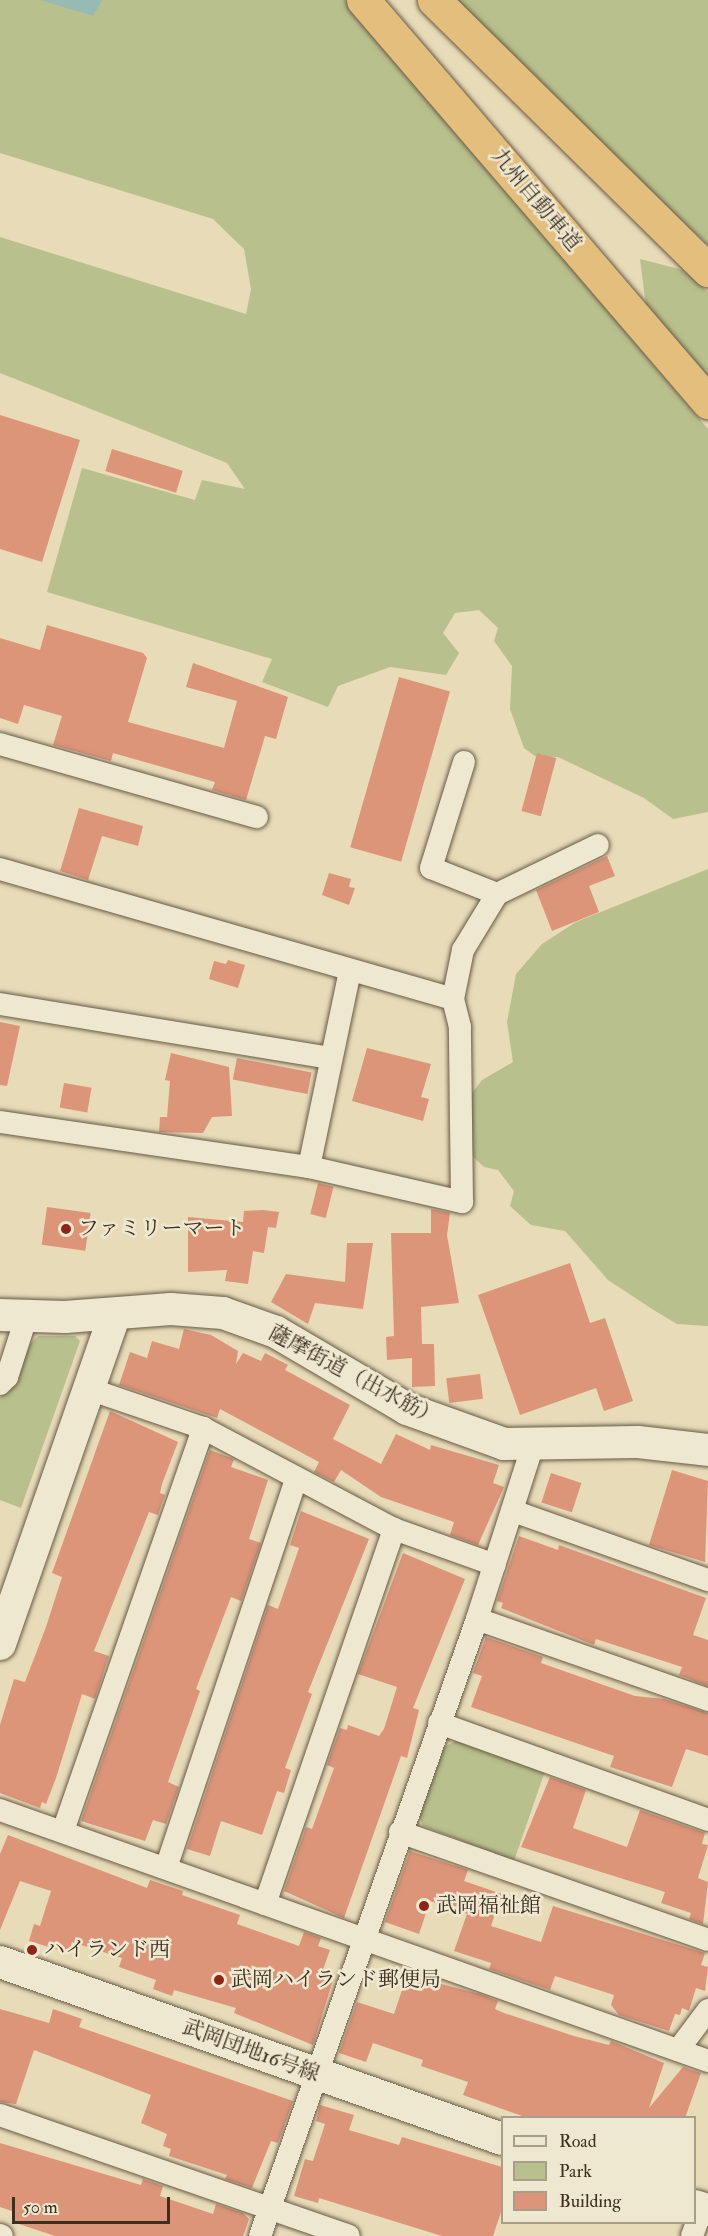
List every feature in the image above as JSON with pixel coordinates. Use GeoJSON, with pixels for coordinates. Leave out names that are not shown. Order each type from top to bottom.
{"type":"FeatureCollection","features":[{"type":"Feature","properties":{"kind":"highway","name":"九州自動車道"},"geometry":{"type":"LineString","coordinates":[[363,0],[708,402]]}},
{"type":"Feature","properties":{"kind":"highway"},"geometry":{"type":"LineString","coordinates":[[434,0],[708,270]]}},
{"type":"Feature","properties":{"kind":"street"},"geometry":{"type":"LineString","coordinates":[[0,744],[257,817]]}},
{"type":"Feature","properties":{"kind":"street"},"geometry":{"type":"LineString","coordinates":[[464,762],[431,868],[497,894]]}},
{"type":"Feature","properties":{"kind":"street"},"geometry":{"type":"LineString","coordinates":[[0,1122],[309,1167],[462,1202],[460,1027],[453,999],[464,950],[497,894],[598,845]]}},
{"type":"Feature","properties":{"kind":"street"},"geometry":{"type":"LineString","coordinates":[[0,869],[453,999]]}},
{"type":"Feature","properties":{"kind":"street"},"geometry":{"type":"LineString","coordinates":[[309,1167],[350,971]]}},
{"type":"Feature","properties":{"kind":"street"},"geometry":{"type":"LineString","coordinates":[[0,1004],[330,1058]]}},
{"type":"Feature","properties":{"kind":"street","name":"薩摩街道（出水筋）"},"geometry":{"type":"LineString","coordinates":[[13,1317],[202,1310],[249,1320],[436,1422],[504,1444],[638,1442],[708,1450]]}},
{"type":"Feature","properties":{"kind":"street"},"geometry":{"type":"LineString","coordinates":[[3,1625],[115,1314]]}},
{"type":"Feature","properties":{"kind":"street"},"geometry":{"type":"LineString","coordinates":[[0,1384],[7,1377],[13,1317]]}},
{"type":"Feature","properties":{"kind":"street"},"geometry":{"type":"LineString","coordinates":[[89,1389],[203,1428],[296,1480],[394,1529],[495,1565]]}},
{"type":"Feature","properties":{"kind":"street"},"geometry":{"type":"LineString","coordinates":[[63,1831],[203,1428]]}},
{"type":"Feature","properties":{"kind":"street"},"geometry":{"type":"LineString","coordinates":[[260,2236],[362,1939],[477,1619],[533,1445]]}},
{"type":"Feature","properties":{"kind":"street"},"geometry":{"type":"LineString","coordinates":[[166,1868],[296,1480]]}},
{"type":"Feature","properties":{"kind":"street"},"geometry":{"type":"LineString","coordinates":[[513,1511],[708,1580]]}},
{"type":"Feature","properties":{"kind":"street"},"geometry":{"type":"LineString","coordinates":[[265,1904],[394,1529]]}},
{"type":"Feature","properties":{"kind":"street"},"geometry":{"type":"LineString","coordinates":[[477,1619],[708,1700]]}},
{"type":"Feature","properties":{"kind":"street"},"geometry":{"type":"LineString","coordinates":[[439,1723],[708,1820]]}},
{"type":"Feature","properties":{"kind":"street"},"geometry":{"type":"LineString","coordinates":[[0,1810],[708,2061]]}},
{"type":"Feature","properties":{"kind":"street"},"geometry":{"type":"LineString","coordinates":[[400,1832],[708,1940]]}},
{"type":"Feature","properties":{"kind":"street","name":"武岡団地16号線"},"geometry":{"type":"LineString","coordinates":[[0,1962],[501,2139]]}},
{"type":"Feature","properties":{"kind":"street"},"geometry":{"type":"LineString","coordinates":[[678,2050],[708,2010]]}},
{"type":"Feature","properties":{"kind":"street"},"geometry":{"type":"LineString","coordinates":[[0,2115],[349,2236]]}},
{"type":"Feature","properties":{"kind":"green space"},"geometry":{"type":"Polygon","coordinates":[[[0,0],[345,0],[708,429],[708,812],[673,819],[644,798],[558,757],[539,759],[524,748],[510,709],[512,666],[494,641],[498,628],[479,610],[455,613],[443,633],[459,653],[446,675],[390,667],[338,686],[328,707],[262,682],[272,659],[47,592],[82,468],[195,500],[202,480],[245,489],[227,463],[0,373],[0,237],[246,314],[251,289],[244,249],[213,219],[0,153],[0,0]]]}},
{"type":"Feature","properties":{"kind":"green space"},"geometry":{"type":"Polygon","coordinates":[[[451,0],[708,0],[708,245],[599,144],[451,0]]]}},
{"type":"Feature","properties":{"kind":"green space"},"geometry":{"type":"Polygon","coordinates":[[[640,259],[683,270],[708,292],[708,376],[646,306],[640,259]]]}},
{"type":"Feature","properties":{"kind":"green space"},"geometry":{"type":"Polygon","coordinates":[[[708,869],[708,1326],[677,1324],[652,1309],[608,1280],[565,1231],[531,1225],[510,1206],[514,1191],[498,1170],[484,1167],[467,1151],[466,1101],[482,1080],[513,1062],[507,1022],[516,974],[542,944],[576,922],[708,869]]]}},
{"type":"Feature","properties":{"kind":"green space"},"geometry":{"type":"Polygon","coordinates":[[[38,1336],[75,1336],[80,1341],[21,1508],[0,1500],[0,1398],[15,1383],[24,1350],[38,1336]]]}},
{"type":"Feature","properties":{"kind":"green space"},"geometry":{"type":"Polygon","coordinates":[[[456,1741],[545,1771],[514,1861],[423,1826],[419,1816],[442,1748],[456,1741]]]}},
{"type":"Feature","properties":{"kind":"water"},"geometry":{"type":"Polygon","coordinates":[[[40,0],[102,0],[93,16],[40,0]]]}},
{"type":"Feature","properties":{"kind":"building"},"geometry":{"type":"Polygon","coordinates":[[[0,415],[80,440],[42,562],[0,549],[0,415]]]}},
{"type":"Feature","properties":{"kind":"building"},"geometry":{"type":"Polygon","coordinates":[[[112,449],[183,471],[176,493],[105,471],[112,449]]]}},
{"type":"Feature","properties":{"kind":"building"},"geometry":{"type":"Polygon","coordinates":[[[47,625],[143,653],[147,658],[128,722],[224,748],[237,701],[186,687],[193,663],[288,697],[276,739],[265,736],[246,800],[212,790],[215,782],[113,753],[111,761],[53,745],[62,716],[24,705],[18,724],[0,718],[0,638],[40,650],[47,625]]]}},
{"type":"Feature","properties":{"kind":"building"},"geometry":{"type":"Polygon","coordinates":[[[399,677],[450,692],[401,862],[350,847],[399,677]]]}},
{"type":"Feature","properties":{"kind":"building"},"geometry":{"type":"Polygon","coordinates":[[[537,753],[556,758],[541,816],[521,811],[537,753]]]}},
{"type":"Feature","properties":{"kind":"building"},"geometry":{"type":"Polygon","coordinates":[[[79,808],[143,826],[138,846],[102,836],[88,880],[60,871],[79,808]]]}},
{"type":"Feature","properties":{"kind":"building"},"geometry":{"type":"Polygon","coordinates":[[[607,856],[615,876],[589,886],[599,912],[552,931],[536,890],[607,856]]]}},
{"type":"Feature","properties":{"kind":"building"},"geometry":{"type":"Polygon","coordinates":[[[329,873],[351,879],[349,887],[355,888],[349,905],[322,895],[329,873]]]}},
{"type":"Feature","properties":{"kind":"building"},"geometry":{"type":"Polygon","coordinates":[[[228,960],[245,965],[238,988],[209,979],[214,961],[226,964],[228,960]]]}},
{"type":"Feature","properties":{"kind":"building"},"geometry":{"type":"Polygon","coordinates":[[[0,1022],[20,1026],[7,1086],[0,1085],[0,1022]]]}},
{"type":"Feature","properties":{"kind":"building"},"geometry":{"type":"Polygon","coordinates":[[[367,1048],[431,1064],[421,1097],[429,1099],[423,1121],[352,1101],[367,1048]]]}},
{"type":"Feature","properties":{"kind":"building"},"geometry":{"type":"Polygon","coordinates":[[[171,1053],[229,1067],[232,1116],[212,1117],[203,1133],[159,1132],[160,1117],[167,1117],[170,1081],[165,1080],[171,1053]]]}},
{"type":"Feature","properties":{"kind":"building"},"geometry":{"type":"Polygon","coordinates":[[[237,1058],[312,1073],[307,1094],[233,1080],[237,1058]]]}},
{"type":"Feature","properties":{"kind":"building"},"geometry":{"type":"Polygon","coordinates":[[[64,1083],[92,1088],[87,1112],[60,1108],[64,1083]]]}},
{"type":"Feature","properties":{"kind":"building"},"geometry":{"type":"Polygon","coordinates":[[[318,1183],[334,1187],[326,1218],[310,1214],[318,1183]]]}},
{"type":"Feature","properties":{"kind":"building","name":"ファミリーマート"},"geometry":{"type":"Polygon","coordinates":[[[47,1207],[91,1213],[85,1251],[42,1245],[47,1207]]]}},
{"type":"Feature","properties":{"kind":"building"},"geometry":{"type":"Polygon","coordinates":[[[431,1209],[450,1213],[447,1235],[459,1303],[421,1307],[422,1344],[434,1344],[435,1386],[412,1387],[412,1358],[387,1360],[386,1337],[394,1336],[391,1233],[431,1233],[431,1209]]]}},
{"type":"Feature","properties":{"kind":"building"},"geometry":{"type":"Polygon","coordinates":[[[244,1211],[279,1212],[276,1228],[268,1227],[264,1253],[253,1251],[248,1284],[225,1281],[227,1270],[188,1272],[188,1217],[243,1222],[244,1211]]]}},
{"type":"Feature","properties":{"kind":"building"},"geometry":{"type":"Polygon","coordinates":[[[347,1243],[373,1243],[363,1309],[315,1303],[308,1324],[271,1302],[286,1274],[345,1282],[347,1243]]]}},
{"type":"Feature","properties":{"kind":"building"},"geometry":{"type":"Polygon","coordinates":[[[570,1263],[590,1323],[605,1318],[633,1401],[604,1411],[596,1388],[520,1415],[478,1295],[570,1263]]]}},
{"type":"Feature","properties":{"kind":"building"},"geometry":{"type":"Polygon","coordinates":[[[184,1329],[211,1335],[238,1351],[236,1364],[243,1353],[261,1361],[265,1353],[288,1365],[285,1370],[350,1405],[333,1439],[381,1464],[396,1434],[430,1450],[431,1445],[499,1465],[493,1483],[504,1487],[478,1545],[450,1535],[454,1522],[381,1497],[341,1470],[334,1482],[314,1472],[319,1462],[220,1409],[217,1418],[119,1385],[130,1352],[147,1358],[152,1341],[179,1349],[184,1329]]]}},
{"type":"Feature","properties":{"kind":"building"},"geometry":{"type":"Polygon","coordinates":[[[480,1374],[483,1399],[449,1403],[446,1378],[480,1374]]]}},
{"type":"Feature","properties":{"kind":"building"},"geometry":{"type":"Polygon","coordinates":[[[110,1411],[178,1442],[162,1484],[160,1493],[165,1495],[158,1515],[149,1512],[94,1651],[109,1656],[95,1699],[82,1694],[56,1778],[46,1804],[42,1802],[40,1808],[0,1793],[0,1725],[14,1679],[25,1682],[46,1627],[62,1577],[52,1573],[110,1411]]]}},
{"type":"Feature","properties":{"kind":"building"},"geometry":{"type":"Polygon","coordinates":[[[210,1450],[234,1459],[231,1467],[268,1480],[249,1539],[261,1543],[241,1601],[231,1597],[196,1689],[200,1691],[168,1782],[179,1787],[166,1824],[153,1820],[145,1841],[81,1821],[210,1450]]]}},
{"type":"Feature","properties":{"kind":"building"},"geometry":{"type":"Polygon","coordinates":[[[672,1470],[708,1481],[705,1562],[649,1545],[672,1470]]]}},
{"type":"Feature","properties":{"kind":"building"},"geometry":{"type":"Polygon","coordinates":[[[551,1473],[581,1483],[572,1512],[541,1502],[551,1473]]]}},
{"type":"Feature","properties":{"kind":"building"},"geometry":{"type":"Polygon","coordinates":[[[301,1511],[369,1539],[308,1692],[312,1694],[285,1768],[291,1770],[284,1793],[277,1791],[262,1835],[221,1821],[210,1856],[187,1849],[268,1605],[278,1609],[299,1548],[290,1545],[301,1511]]]}},
{"type":"Feature","properties":{"kind":"building"},"geometry":{"type":"Polygon","coordinates":[[[519,1536],[558,1550],[559,1545],[706,1598],[693,1635],[708,1640],[708,1686],[679,1675],[682,1667],[596,1639],[594,1645],[501,1608],[503,1603],[497,1601],[519,1536]]]}},
{"type":"Feature","properties":{"kind":"building"},"geometry":{"type":"Polygon","coordinates":[[[403,1553],[465,1579],[413,1708],[419,1710],[407,1758],[401,1756],[344,1918],[284,1891],[306,1827],[312,1829],[334,1768],[327,1765],[340,1728],[347,1730],[348,1725],[379,1736],[384,1729],[397,1687],[358,1674],[403,1553]]]}},
{"type":"Feature","properties":{"kind":"building"},"geometry":{"type":"Polygon","coordinates":[[[486,1637],[543,1657],[541,1663],[635,1696],[664,1699],[708,1713],[708,1756],[686,1749],[672,1787],[610,1767],[614,1756],[471,1707],[482,1676],[473,1673],[486,1637]]]}},
{"type":"Feature","properties":{"kind":"building"},"geometry":{"type":"Polygon","coordinates":[[[550,1777],[586,1790],[573,1828],[627,1847],[640,1810],[705,1833],[702,1844],[708,1845],[698,1878],[708,1882],[703,1924],[689,1919],[691,1913],[661,1903],[665,1892],[521,1847],[550,1777]]]}},
{"type":"Feature","properties":{"kind":"building"},"geometry":{"type":"Polygon","coordinates":[[[8,1835],[147,1888],[150,1880],[183,1891],[182,1895],[240,1915],[237,1924],[299,1946],[304,1932],[321,1938],[318,1946],[330,1950],[320,1978],[332,1983],[313,2045],[234,2013],[236,2008],[174,1990],[172,1996],[153,1989],[156,1980],[119,1967],[122,1958],[72,1942],[69,1953],[29,1941],[34,1924],[40,1926],[51,1891],[20,1881],[0,1930],[0,1854],[8,1835]]]}},
{"type":"Feature","properties":{"kind":"building"},"geometry":{"type":"Polygon","coordinates":[[[410,1851],[468,1870],[464,1881],[502,1894],[491,1926],[541,1942],[553,1906],[705,1953],[701,1965],[708,1967],[705,1991],[696,1988],[689,2011],[682,2008],[680,2015],[675,2014],[669,2031],[619,2015],[611,2005],[614,1995],[555,1976],[550,1990],[489,1969],[491,1963],[454,1951],[467,1914],[430,1901],[419,1934],[385,1922],[410,1851]]]}},
{"type":"Feature","properties":{"kind":"building"},"geometry":{"type":"Polygon","coordinates":[[[407,1975],[480,1994],[498,2001],[495,2009],[574,2036],[609,2045],[611,2041],[664,2063],[649,2108],[683,2067],[701,2073],[686,2116],[522,2116],[463,2095],[468,2082],[421,2066],[423,2060],[373,2043],[366,2062],[339,2053],[357,2002],[394,2014],[407,1975]]]}},
{"type":"Feature","properties":{"kind":"building"},"geometry":{"type":"Polygon","coordinates":[[[0,2009],[49,2023],[53,2009],[82,2019],[79,2027],[293,2101],[278,2143],[271,2141],[252,2188],[225,2179],[227,2175],[169,2156],[171,2149],[163,2146],[167,2134],[141,2123],[151,2095],[34,2050],[16,2104],[0,2102],[0,2009]]]}},
{"type":"Feature","properties":{"kind":"building"},"geometry":{"type":"Polygon","coordinates":[[[320,2105],[354,2115],[349,2130],[399,2145],[402,2137],[501,2167],[501,2212],[493,2236],[442,2236],[319,2198],[318,2203],[294,2196],[305,2159],[313,2161],[325,2124],[316,2121],[320,2105]]]}},
{"type":"Feature","properties":{"kind":"building"},"geometry":{"type":"Polygon","coordinates":[[[0,2143],[141,2185],[143,2179],[163,2186],[160,2196],[213,2214],[216,2204],[243,2213],[249,2219],[243,2236],[55,2236],[19,2224],[13,2220],[15,2212],[0,2207],[0,2143]]]}},
{"type":"Feature","properties":{"kind":"place","name":"ファミリーマート"},"geometry":{"type":"Point","coordinates":[66,1229]}},
{"type":"Feature","properties":{"kind":"place","name":"武岡福祉館"},"geometry":{"type":"Point","coordinates":[424,1906]}},
{"type":"Feature","properties":{"kind":"place","name":"ハイランド西"},"geometry":{"type":"Point","coordinates":[32,1950]}},
{"type":"Feature","properties":{"kind":"place","name":"武岡ハイランド郵便局"},"geometry":{"type":"Point","coordinates":[219,1980]}}]}
